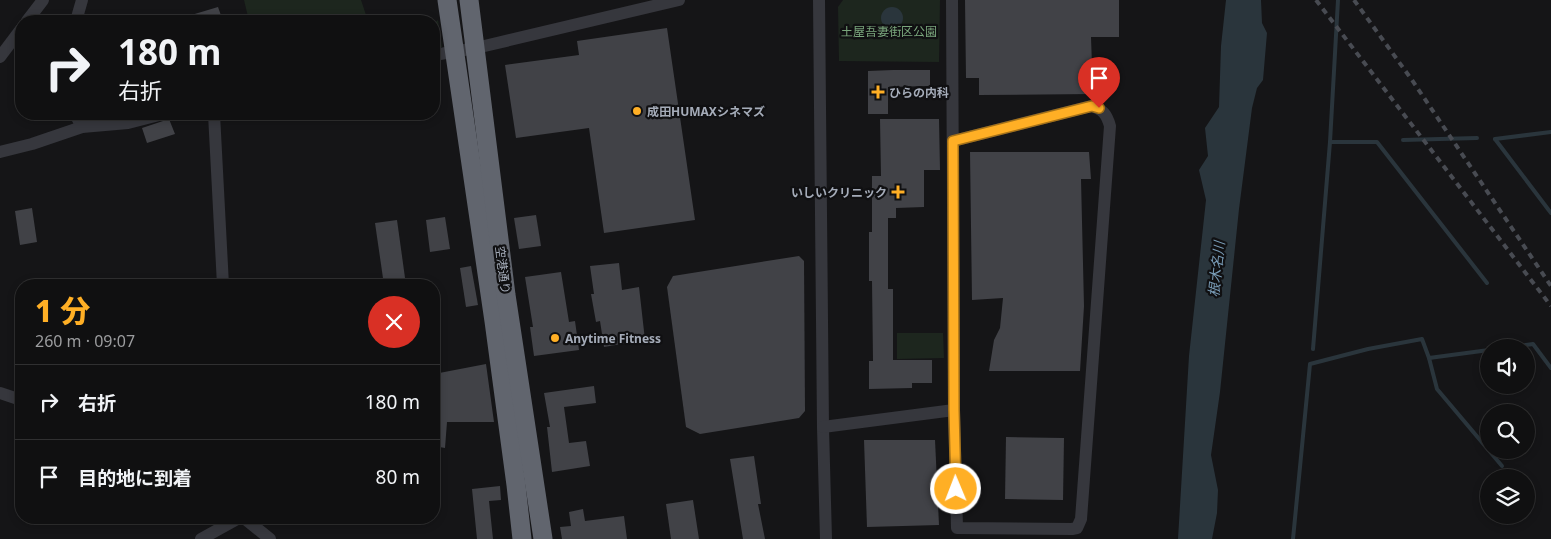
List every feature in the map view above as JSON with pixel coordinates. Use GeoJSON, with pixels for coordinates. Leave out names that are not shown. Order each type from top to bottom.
{"type":"FeatureCollection","features":[{"type":"Feature","properties":{"kind":"highway","name":"空港通り"},"geometry":{"type":"LineString","coordinates":[[447,0],[494,321],[522,539]]}},
{"type":"Feature","properties":{"kind":"highway","name":"空港通り"},"geometry":{"type":"LineString","coordinates":[[469,0],[508,304],[544,539]]}},
{"type":"Feature","properties":{"kind":"street"},"geometry":{"type":"LineString","coordinates":[[32,15],[43,0]]}},
{"type":"Feature","properties":{"kind":"street"},"geometry":{"type":"LineString","coordinates":[[78,15],[82,0]]}},
{"type":"Feature","properties":{"kind":"street"},"geometry":{"type":"LineString","coordinates":[[440,54],[476,48],[679,0]]}},
{"type":"Feature","properties":{"kind":"street"},"geometry":{"type":"LineString","coordinates":[[819,0],[823,428],[826,539]]}},
{"type":"Feature","properties":{"kind":"street"},"geometry":{"type":"LineString","coordinates":[[952,0],[954,410],[957,528],[1077,528],[1081,519],[1110,126],[1107,116],[1099,108],[1092,106],[953,141]]}},
{"type":"Feature","properties":{"kind":"street"},"geometry":{"type":"LineString","coordinates":[[0,57],[15,36]]}},
{"type":"Feature","properties":{"kind":"street"},"geometry":{"type":"LineString","coordinates":[[78,120],[82,127]]}},
{"type":"Feature","properties":{"kind":"street"},"geometry":{"type":"LineString","coordinates":[[0,152],[32,144],[82,127],[128,123],[140,120]]}},
{"type":"Feature","properties":{"kind":"street"},"geometry":{"type":"LineString","coordinates":[[214,120],[223,279]]}},
{"type":"Feature","properties":{"kind":"street"},"geometry":{"type":"LineString","coordinates":[[0,393],[15,398]]}},
{"type":"Feature","properties":{"kind":"street"},"geometry":{"type":"LineString","coordinates":[[823,428],[954,410]]}},
{"type":"Feature","properties":{"kind":"street"},"geometry":{"type":"LineString","coordinates":[[201,539],[228,524]]}},
{"type":"Feature","properties":{"kind":"street"},"geometry":{"type":"LineString","coordinates":[[251,524],[270,539]]}},
{"type":"Feature","properties":{"kind":"green space"},"geometry":{"type":"Polygon","coordinates":[[[244,0],[361,0],[366,15],[248,15],[244,0]]]}},
{"type":"Feature","properties":{"kind":"green space","name":"土屋吾妻街区公園"},"geometry":{"type":"Polygon","coordinates":[[[843,0],[940,0],[939,62],[839,61],[838,7],[843,0]]]}},
{"type":"Feature","properties":{"kind":"green space"},"geometry":{"type":"Polygon","coordinates":[[[897,333],[943,333],[944,358],[897,359],[897,333]]]}},
{"type":"Feature","properties":{"kind":"water","name":"根木名川"},"geometry":{"type":"Polygon","coordinates":[[[1226,0],[1261,0],[1262,23],[1267,33],[1263,80],[1257,88],[1252,108],[1239,209],[1220,392],[1211,455],[1218,490],[1217,513],[1212,539],[1178,539],[1189,356],[1206,200],[1199,170],[1208,156],[1205,128],[1219,107],[1221,46],[1226,0]]]}},
{"type":"Feature","properties":{"kind":"water"},"geometry":{"type":"Polygon","coordinates":[[[892,7],[900,10],[903,18],[900,26],[892,29],[884,26],[881,18],[884,10],[892,7]]]}},
{"type":"Feature","properties":{"kind":"building"},"geometry":{"type":"Polygon","coordinates":[[[965,0],[1119,0],[1119,37],[1091,37],[1093,94],[979,95],[979,78],[966,78],[965,0]]]}},
{"type":"Feature","properties":{"kind":"building"},"geometry":{"type":"Polygon","coordinates":[[[218,7],[221,15],[191,15],[218,7]]]}},
{"type":"Feature","properties":{"kind":"building"},"geometry":{"type":"Polygon","coordinates":[[[667,28],[695,220],[604,233],[589,128],[516,138],[505,65],[579,55],[577,41],[667,28]]]}},
{"type":"Feature","properties":{"kind":"building"},"geometry":{"type":"Polygon","coordinates":[[[930,70],[930,86],[888,87],[888,114],[868,114],[868,71],[930,70]]]}},
{"type":"Feature","properties":{"kind":"building"},"geometry":{"type":"Polygon","coordinates":[[[880,119],[939,119],[940,170],[924,170],[924,207],[896,208],[896,218],[888,218],[888,289],[893,289],[893,360],[932,360],[932,383],[912,383],[912,388],[869,389],[869,361],[873,361],[872,281],[869,281],[869,232],[872,232],[872,176],[881,176],[880,119]]]}},
{"type":"Feature","properties":{"kind":"building"},"geometry":{"type":"Polygon","coordinates":[[[169,120],[175,134],[147,143],[142,128],[169,120]]]}},
{"type":"Feature","properties":{"kind":"building"},"geometry":{"type":"Polygon","coordinates":[[[970,152],[1089,152],[1091,179],[1081,179],[1084,306],[1080,371],[989,371],[994,340],[1000,328],[1003,298],[972,300],[970,152]]]}},
{"type":"Feature","properties":{"kind":"building"},"geometry":{"type":"Polygon","coordinates":[[[32,208],[37,242],[20,245],[15,211],[32,208]]]}},
{"type":"Feature","properties":{"kind":"building"},"geometry":{"type":"Polygon","coordinates":[[[536,215],[541,246],[519,249],[514,218],[536,215]]]}},
{"type":"Feature","properties":{"kind":"building"},"geometry":{"type":"Polygon","coordinates":[[[445,217],[450,249],[430,252],[426,220],[445,217]]]}},
{"type":"Feature","properties":{"kind":"building"},"geometry":{"type":"Polygon","coordinates":[[[397,220],[405,279],[383,279],[375,223],[397,220]]]}},
{"type":"Feature","properties":{"kind":"building"},"geometry":{"type":"Polygon","coordinates":[[[799,256],[804,261],[805,411],[799,418],[700,434],[686,427],[667,287],[673,276],[799,256]]]}},
{"type":"Feature","properties":{"kind":"building"},"geometry":{"type":"Polygon","coordinates":[[[619,263],[622,290],[639,287],[645,340],[604,347],[600,321],[596,322],[591,294],[594,294],[590,266],[619,263]]]}},
{"type":"Feature","properties":{"kind":"building"},"geometry":{"type":"Polygon","coordinates":[[[471,266],[478,305],[466,307],[460,268],[471,266]]]}},
{"type":"Feature","properties":{"kind":"building"},"geometry":{"type":"Polygon","coordinates":[[[561,272],[569,322],[575,321],[579,350],[534,356],[530,327],[533,327],[525,277],[561,272]]]}},
{"type":"Feature","properties":{"kind":"building"},"geometry":{"type":"Polygon","coordinates":[[[486,364],[494,422],[447,422],[445,448],[440,447],[440,373],[486,364]]]}},
{"type":"Feature","properties":{"kind":"building"},"geometry":{"type":"Polygon","coordinates":[[[594,386],[596,403],[564,407],[569,443],[586,441],[590,466],[552,472],[547,427],[550,427],[544,393],[594,386]]]}},
{"type":"Feature","properties":{"kind":"building"},"geometry":{"type":"Polygon","coordinates":[[[1006,437],[1064,438],[1063,500],[1005,499],[1006,437]]]}},
{"type":"Feature","properties":{"kind":"building"},"geometry":{"type":"Polygon","coordinates":[[[864,440],[935,440],[939,525],[867,527],[864,440]]]}},
{"type":"Feature","properties":{"kind":"building"},"geometry":{"type":"Polygon","coordinates":[[[754,456],[761,504],[758,504],[765,539],[743,539],[730,459],[754,456]]]}},
{"type":"Feature","properties":{"kind":"building"},"geometry":{"type":"Polygon","coordinates":[[[500,486],[501,500],[489,501],[493,539],[477,539],[472,489],[500,486]]]}},
{"type":"Feature","properties":{"kind":"building"},"geometry":{"type":"Polygon","coordinates":[[[693,500],[699,539],[671,539],[666,504],[693,500]]]}},
{"type":"Feature","properties":{"kind":"building"},"geometry":{"type":"Polygon","coordinates":[[[583,509],[585,521],[624,516],[627,539],[562,539],[560,527],[571,526],[569,512],[583,509]]]}},
{"type":"Feature","properties":{"kind":"waterway"},"geometry":{"type":"LineString","coordinates":[[1313,349],[1330,142],[1338,0]]}},
{"type":"Feature","properties":{"kind":"waterway"},"geometry":{"type":"LineString","coordinates":[[1495,139],[1551,132]]}},
{"type":"Feature","properties":{"kind":"waterway"},"geometry":{"type":"LineString","coordinates":[[1403,140],[1477,138]]}},
{"type":"Feature","properties":{"kind":"waterway"},"geometry":{"type":"LineString","coordinates":[[1495,139],[1551,213]]}},
{"type":"Feature","properties":{"kind":"waterway"},"geometry":{"type":"LineString","coordinates":[[1330,142],[1377,142],[1487,283]]}},
{"type":"Feature","properties":{"kind":"waterway"},"geometry":{"type":"LineString","coordinates":[[1293,539],[1310,364],[1368,349],[1422,339],[1429,358],[1480,351]]}},
{"type":"Feature","properties":{"kind":"waterway"},"geometry":{"type":"LineString","coordinates":[[1535,347],[1551,368]]}},
{"type":"Feature","properties":{"kind":"waterway"},"geometry":{"type":"LineString","coordinates":[[1429,358],[1437,389],[1502,466]]}},
{"type":"Feature","properties":{"kind":"railway"},"geometry":{"type":"LineString","coordinates":[[1316,0],[1551,306]]}},
{"type":"Feature","properties":{"kind":"railway"},"geometry":{"type":"LineString","coordinates":[[1354,0],[1412,80],[1551,286]]}},
{"type":"Feature","properties":{"kind":"place","name":"ひらの内科"},"geometry":{"type":"Point","coordinates":[878,92]}},
{"type":"Feature","properties":{"kind":"place","name":"成田HUMAXシネマズ"},"geometry":{"type":"Point","coordinates":[637,111]}},
{"type":"Feature","properties":{"kind":"place","name":"いしいクリニック"},"geometry":{"type":"Point","coordinates":[898,192]}},
{"type":"Feature","properties":{"kind":"place","name":"Anytime Fitness"},"geometry":{"type":"Point","coordinates":[555,338]}},
{"type":"Feature","properties":{"kind":"route"},"geometry":{"type":"LineString","coordinates":[[956,489],[953,141],[1092,106],[1099,108]]}}]}
